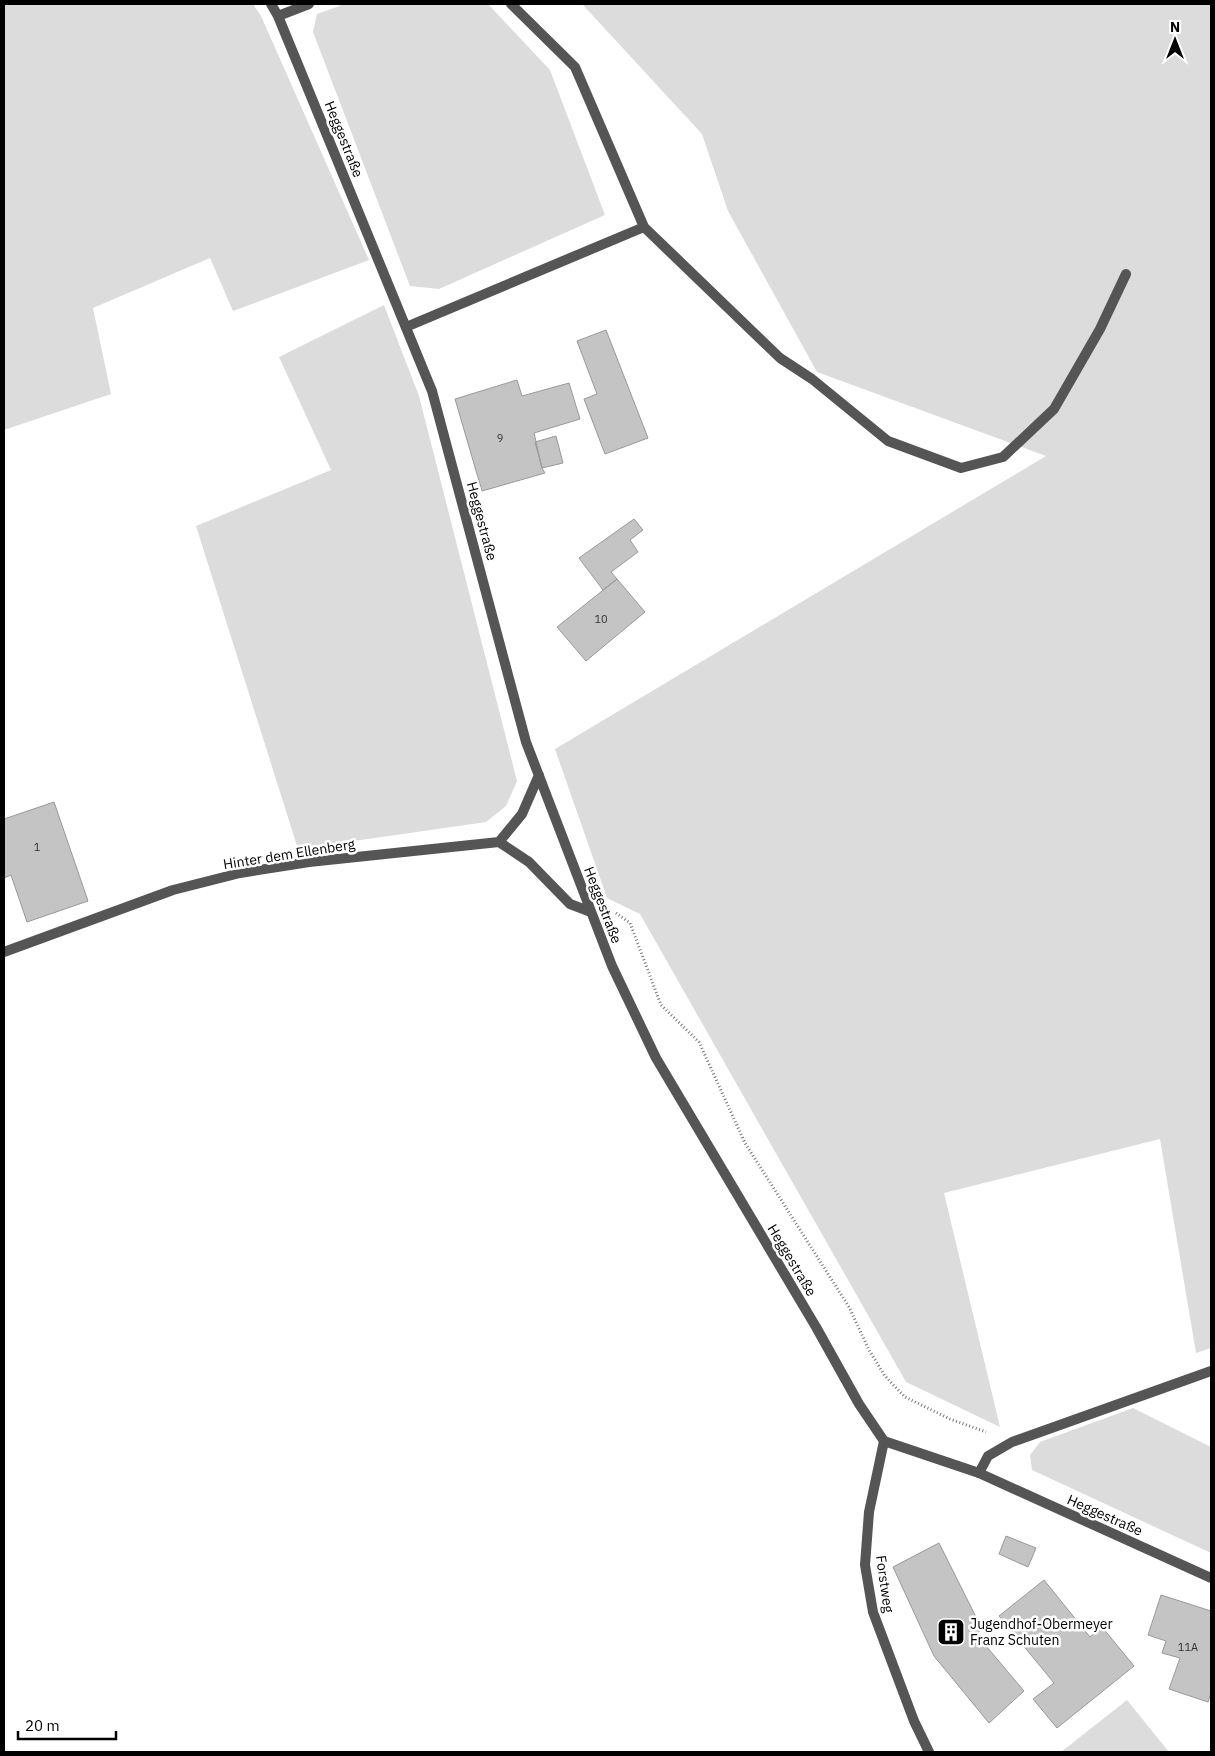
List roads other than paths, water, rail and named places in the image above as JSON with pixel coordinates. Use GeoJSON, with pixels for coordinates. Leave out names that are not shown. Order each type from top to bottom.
{"type":"FeatureCollection","features":[{"type":"Feature","properties":{"kind":"street","name":"Heggestraße"},"geometry":{"type":"LineString","coordinates":[[271,4],[278,16],[432,391],[526,742],[612,966],[656,1058],[816,1327],[858,1404],[884,1441],[979,1473],[1211,1578]]}},
{"type":"Feature","properties":{"kind":"street"},"geometry":{"type":"LineString","coordinates":[[278,16],[299,6],[309,4]]}},
{"type":"Feature","properties":{"kind":"street"},"geometry":{"type":"LineString","coordinates":[[511,4],[575,67],[644,227],[780,358],[812,379],[888,440],[962,468],[1003,457],[1054,409],[1100,329],[1126,274]]}},
{"type":"Feature","properties":{"kind":"street"},"geometry":{"type":"LineString","coordinates":[[406,327],[644,227]]}},
{"type":"Feature","properties":{"kind":"street"},"geometry":{"type":"LineString","coordinates":[[539,775],[522,814],[499,842],[529,862],[570,904],[591,912]]}},
{"type":"Feature","properties":{"kind":"street","name":"Hinter dem Ellenberg"},"geometry":{"type":"LineString","coordinates":[[4,952],[173,890],[240,873],[309,862],[499,842]]}},
{"type":"Feature","properties":{"kind":"street"},"geometry":{"type":"LineString","coordinates":[[979,1473],[988,1456],[1012,1442],[1211,1371]]}},
{"type":"Feature","properties":{"kind":"street","name":"Forstweg"},"geometry":{"type":"LineString","coordinates":[[884,1441],[869,1512],[865,1565],[872,1612],[914,1721],[929,1752]]}},
{"type":"Feature","properties":{"kind":"place","name":"Jugendhof-Obermeyer Franz Schuten"},"geometry":{"type":"Point","coordinates":[951,1632]}}]}
